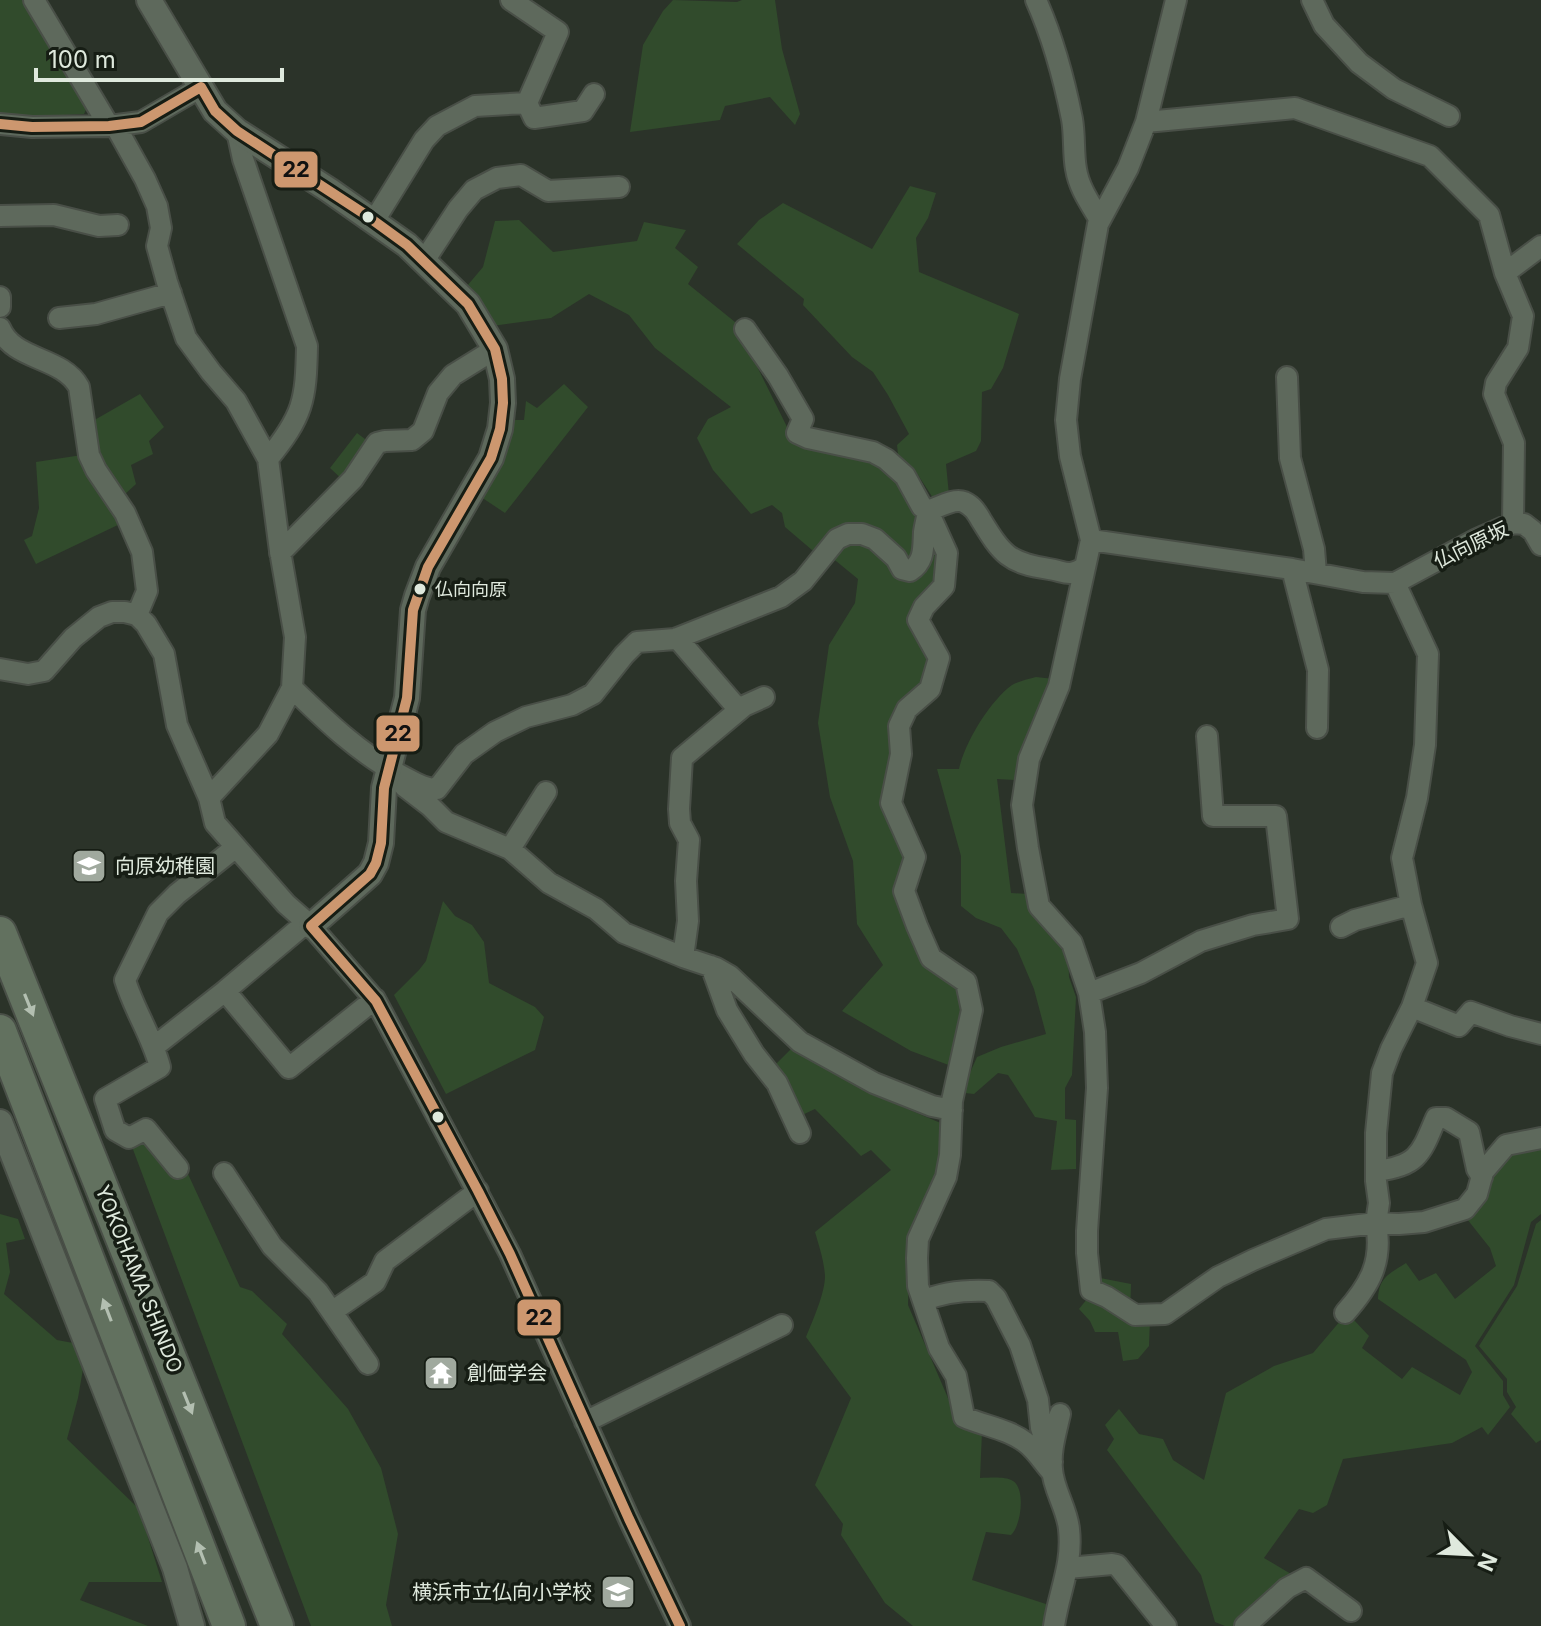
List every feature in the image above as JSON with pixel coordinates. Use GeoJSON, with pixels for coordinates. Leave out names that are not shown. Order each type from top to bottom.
{"type":"FeatureCollection","features":[{"type":"Feature","properties":{"kind":"highway","name":"YOKOHAMA SHINDO"},"geometry":{"type":"LineString","coordinates":[[0,933],[277,1626]]}},
{"type":"Feature","properties":{"kind":"highway","name":"YOKOHAMA SHINDO"},"geometry":{"type":"LineString","coordinates":[[0,1031],[229,1626]]}},
{"type":"Feature","properties":{"kind":"street"},"geometry":{"type":"LineString","coordinates":[[34,0],[145,179],[157,206],[161,228],[157,246],[186,338],[236,401],[268,459],[295,637],[292,688],[268,734],[209,798]]}},
{"type":"Feature","properties":{"kind":"street"},"geometry":{"type":"LineString","coordinates":[[149,0],[215,111],[237,131],[407,245],[468,304],[495,349],[502,379],[503,403],[500,429],[491,458],[428,567],[413,610],[407,698],[384,788],[381,843],[376,863],[361,882],[155,1046]]}},
{"type":"Feature","properties":{"kind":"street"},"geometry":{"type":"LineString","coordinates":[[511,0],[558,32],[527,103],[534,118],[583,111],[594,94]]}},
{"type":"Feature","properties":{"kind":"street"},"geometry":{"type":"LineString","coordinates":[[1036,0],[1048,26],[1063,81],[1073,124],[1075,168],[1080,187],[1100,220]]}},
{"type":"Feature","properties":{"kind":"street"},"geometry":{"type":"LineString","coordinates":[[1176,0],[1146,122],[1128,168],[1100,220],[1070,379],[1066,420],[1070,456],[1091,540],[1059,686],[1029,759],[1022,805],[1039,906],[1072,943],[1089,993],[1095,1032],[1097,1088],[1085,1263],[1091,1290],[1135,1315],[1165,1314],[1218,1277],[1326,1229],[1376,1223],[1424,1222],[1465,1209],[1477,1194],[1483,1172],[1506,1145],[1541,1138]]}},
{"type":"Feature","properties":{"kind":"street"},"geometry":{"type":"LineString","coordinates":[[1312,0],[1324,25],[1359,63],[1394,89],[1449,116]]}},
{"type":"Feature","properties":{"kind":"street"},"geometry":{"type":"LineString","coordinates":[[0,124],[32,127],[112,126],[141,122],[201,87]]}},
{"type":"Feature","properties":{"kind":"street"},"geometry":{"type":"LineString","coordinates":[[374,221],[424,140],[437,126],[475,106],[527,103]]}},
{"type":"Feature","properties":{"kind":"street"},"geometry":{"type":"LineString","coordinates":[[1146,122],[1295,108],[1430,156],[1489,215],[1505,273],[1523,316],[1518,348],[1496,383],[1494,394],[1514,443],[1513,523]]}},
{"type":"Feature","properties":{"kind":"street"},"geometry":{"type":"LineString","coordinates":[[237,131],[243,159],[307,346],[303,403],[290,431],[268,459]]}},
{"type":"Feature","properties":{"kind":"street"},"geometry":{"type":"LineString","coordinates":[[424,261],[474,190],[497,178],[521,175],[548,191],[619,187]]}},
{"type":"Feature","properties":{"kind":"street"},"geometry":{"type":"LineString","coordinates":[[0,216],[54,215],[99,226],[118,225]]}},
{"type":"Feature","properties":{"kind":"street"},"geometry":{"type":"LineString","coordinates":[[1505,273],[1541,246]]}},
{"type":"Feature","properties":{"kind":"street"},"geometry":{"type":"LineString","coordinates":[[59,318],[96,314],[171,293]]}},
{"type":"Feature","properties":{"kind":"street"},"geometry":{"type":"LineString","coordinates":[[0,297],[0,307]]}},
{"type":"Feature","properties":{"kind":"street"},"geometry":{"type":"LineString","coordinates":[[0,328],[8,340],[24,351],[62,368],[74,377],[79,387],[89,455],[125,513],[142,552],[147,591],[137,615]]}},
{"type":"Feature","properties":{"kind":"street"},"geometry":{"type":"LineString","coordinates":[[745,329],[803,419],[797,433],[873,452],[886,459],[905,476],[922,507],[928,511],[947,553],[944,586],[924,607],[918,620],[939,658],[930,689],[907,709],[899,726],[901,754],[891,803],[915,857],[904,891],[917,926],[931,958],[966,982],[972,1010],[952,1101],[946,1177],[918,1239],[918,1286],[939,1348],[956,1376],[964,1417],[1026,1442],[1052,1467]]}},
{"type":"Feature","properties":{"kind":"street"},"geometry":{"type":"LineString","coordinates":[[280,553],[353,479],[377,443],[412,440],[423,431],[438,393],[453,375],[495,349]]}},
{"type":"Feature","properties":{"kind":"street"},"geometry":{"type":"LineString","coordinates":[[1287,377],[1290,458],[1314,549],[1316,573]]}},
{"type":"Feature","properties":{"kind":"street"},"geometry":{"type":"LineString","coordinates":[[928,511],[962,501],[975,509],[1001,552],[1017,562],[1073,574],[1085,567]]}},
{"type":"Feature","properties":{"kind":"street"},"geometry":{"type":"LineString","coordinates":[[292,688],[366,755],[426,789],[437,789],[464,754],[495,732],[526,717],[572,705],[593,694],[637,642],[677,638],[781,597],[803,581],[837,539],[848,534],[862,534],[875,539],[896,558],[902,569],[910,571],[919,565],[923,552],[928,511]]}},
{"type":"Feature","properties":{"kind":"street","name":"仏向原坂"},"geometry":{"type":"LineString","coordinates":[[1395,583],[1513,523],[1524,524],[1533,531],[1541,545]]}},
{"type":"Feature","properties":{"kind":"street"},"geometry":{"type":"LineString","coordinates":[[1091,540],[1363,582],[1395,583],[1428,654],[1425,745],[1418,794],[1402,858],[1427,963],[1412,1007],[1382,1073],[1376,1133],[1379,1203],[1376,1264],[1361,1294],[1345,1313]]}},
{"type":"Feature","properties":{"kind":"street"},"geometry":{"type":"LineString","coordinates":[[1292,569],[1318,670],[1317,728]]}},
{"type":"Feature","properties":{"kind":"street"},"geometry":{"type":"LineString","coordinates":[[0,669],[28,674],[44,671],[73,638],[99,617],[112,612],[137,615],[146,624],[164,654],[177,725],[209,798],[215,823],[375,999],[510,1254],[680,1626]]}},
{"type":"Feature","properties":{"kind":"street"},"geometry":{"type":"LineString","coordinates":[[677,638],[739,710]]}},
{"type":"Feature","properties":{"kind":"street"},"geometry":{"type":"LineString","coordinates":[[683,957],[688,921],[686,881],[689,840],[680,823],[682,758],[744,706],[764,697]]}},
{"type":"Feature","properties":{"kind":"street"},"geometry":{"type":"LineString","coordinates":[[1089,993],[1141,973],[1201,941],[1253,925],[1288,919],[1276,816],[1213,816],[1207,736]]}},
{"type":"Feature","properties":{"kind":"street"},"geometry":{"type":"LineString","coordinates":[[388,769],[400,784],[446,822],[510,849],[549,883],[596,909],[624,933],[730,976],[800,1042],[874,1083],[932,1106],[952,1110]]}},
{"type":"Feature","properties":{"kind":"street"},"geometry":{"type":"LineString","coordinates":[[510,849],[546,792]]}},
{"type":"Feature","properties":{"kind":"street"},"geometry":{"type":"LineString","coordinates":[[178,1168],[146,1129],[129,1138],[115,1130],[105,1099],[160,1067],[155,1046],[125,980],[158,913],[236,847]]}},
{"type":"Feature","properties":{"kind":"street"},"geometry":{"type":"LineString","coordinates":[[1341,927],[1355,920],[1411,905]]}},
{"type":"Feature","properties":{"kind":"street"},"geometry":{"type":"LineString","coordinates":[[711,966],[727,1010],[754,1054],[777,1083],[800,1133]]}},
{"type":"Feature","properties":{"kind":"street"},"geometry":{"type":"LineString","coordinates":[[225,991],[289,1068],[375,999]]}},
{"type":"Feature","properties":{"kind":"street"},"geometry":{"type":"LineString","coordinates":[[1412,1007],[1459,1026],[1471,1012],[1541,1034]]}},
{"type":"Feature","properties":{"kind":"street"},"geometry":{"type":"LineString","coordinates":[[1376,1171],[1395,1169],[1411,1162],[1423,1148],[1436,1118],[1446,1118],[1469,1132],[1477,1169],[1482,1177]]}},
{"type":"Feature","properties":{"kind":"street"},"geometry":{"type":"LineString","coordinates":[[0,1122],[175,1568],[192,1626]]}},
{"type":"Feature","properties":{"kind":"street"},"geometry":{"type":"LineString","coordinates":[[224,1173],[272,1246],[318,1292],[368,1364]]}},
{"type":"Feature","properties":{"kind":"street"},"geometry":{"type":"LineString","coordinates":[[333,1311],[375,1282],[385,1261],[478,1191]]}},
{"type":"Feature","properties":{"kind":"street"},"geometry":{"type":"LineString","coordinates":[[923,1301],[958,1292],[989,1291],[996,1298],[1020,1345],[1038,1400],[1041,1428],[1069,1526],[1070,1563],[1054,1626]]}},
{"type":"Feature","properties":{"kind":"street"},"geometry":{"type":"LineString","coordinates":[[585,1422],[782,1325]]}},
{"type":"Feature","properties":{"kind":"street"},"geometry":{"type":"LineString","coordinates":[[1052,1467],[1060,1414]]}},
{"type":"Feature","properties":{"kind":"street"},"geometry":{"type":"LineString","coordinates":[[1068,1568],[1117,1565],[1166,1626]]}},
{"type":"Feature","properties":{"kind":"street"},"geometry":{"type":"LineString","coordinates":[[1245,1626],[1287,1588],[1306,1578],[1351,1611]]}},
{"type":"Feature","properties":{"kind":"green space"},"geometry":{"type":"Polygon","coordinates":[[[0,0],[26,0],[89,103],[84,114],[31,116],[0,113],[0,0]]]}},
{"type":"Feature","properties":{"kind":"green space"},"geometry":{"type":"Polygon","coordinates":[[[673,0],[775,0],[782,49],[800,114],[795,125],[770,97],[725,106],[720,120],[630,132],[643,45],[673,0]]]}},
{"type":"Feature","properties":{"kind":"green space"},"geometry":{"type":"Polygon","coordinates":[[[910,186],[936,193],[928,218],[916,238],[919,272],[1019,314],[1003,368],[991,389],[982,392],[981,441],[976,451],[946,464],[949,495],[933,498],[916,472],[898,454],[897,445],[909,434],[873,372],[852,357],[803,305],[804,299],[737,244],[759,220],[783,203],[872,249],[910,186]]]}},
{"type":"Feature","properties":{"kind":"green space"},"geometry":{"type":"Polygon","coordinates":[[[519,220],[553,252],[637,241],[644,222],[686,230],[675,248],[698,267],[688,284],[735,322],[795,443],[872,462],[898,479],[942,552],[939,584],[919,602],[933,659],[925,686],[903,706],[894,769],[912,857],[899,891],[961,985],[966,1010],[954,1067],[911,1051],[842,1011],[883,965],[857,924],[853,861],[830,797],[818,723],[829,645],[855,603],[858,579],[836,561],[812,550],[785,527],[782,513],[772,505],[751,514],[713,470],[697,438],[708,419],[731,407],[655,348],[629,315],[589,294],[551,318],[492,326],[467,286],[483,267],[495,221],[519,220]]]}},
{"type":"Feature","properties":{"kind":"green space"},"geometry":{"type":"Polygon","coordinates":[[[564,384],[588,407],[505,513],[481,497],[502,463],[512,420],[524,420],[526,401],[537,408],[564,384]]]}},
{"type":"Feature","properties":{"kind":"green space"},"geometry":{"type":"Polygon","coordinates":[[[140,394],[164,427],[149,441],[153,454],[131,465],[136,484],[124,495],[97,453],[91,422],[140,394]]]}},
{"type":"Feature","properties":{"kind":"green space"},"geometry":{"type":"Polygon","coordinates":[[[357,433],[373,445],[345,482],[330,468],[357,433]]]}},
{"type":"Feature","properties":{"kind":"green space"},"geometry":{"type":"Polygon","coordinates":[[[82,455],[122,523],[36,564],[24,540],[32,536],[39,508],[36,462],[82,455]]]}},
{"type":"Feature","properties":{"kind":"green space"},"geometry":{"type":"Polygon","coordinates":[[[1036,677],[1054,679],[1015,780],[997,779],[1011,893],[1029,894],[1068,949],[1069,977],[1076,997],[1072,1075],[1065,1088],[1065,1119],[1076,1120],[1076,1169],[1051,1170],[1057,1121],[1035,1117],[1008,1075],[998,1073],[974,1094],[965,1093],[977,1057],[1046,1034],[1034,989],[1017,949],[1001,928],[976,918],[961,906],[961,856],[937,769],[959,769],[973,735],[995,701],[1012,685],[1036,677]]]}},
{"type":"Feature","properties":{"kind":"green space"},"geometry":{"type":"Polygon","coordinates":[[[443,901],[455,916],[472,925],[484,942],[489,983],[535,1007],[544,1017],[535,1050],[446,1094],[394,995],[426,961],[443,901]]]}},
{"type":"Feature","properties":{"kind":"green space"},"geometry":{"type":"Polygon","coordinates":[[[795,1045],[867,1092],[943,1124],[944,1156],[910,1238],[908,1305],[960,1426],[982,1432],[980,1478],[1010,1479],[1020,1492],[1021,1508],[1014,1530],[1011,1535],[986,1532],[972,1580],[1049,1605],[1046,1626],[913,1626],[885,1603],[841,1535],[843,1524],[815,1485],[851,1398],[806,1337],[825,1276],[815,1232],[891,1170],[871,1150],[861,1156],[815,1109],[800,1116],[772,1068],[795,1045]]]}},
{"type":"Feature","properties":{"kind":"green space"},"geometry":{"type":"Polygon","coordinates":[[[141,1139],[188,1174],[240,1287],[252,1291],[287,1324],[282,1334],[348,1409],[381,1468],[398,1534],[386,1605],[392,1626],[311,1626],[131,1144],[141,1139]]]}},
{"type":"Feature","properties":{"kind":"green space"},"geometry":{"type":"Polygon","coordinates":[[[1541,1145],[1541,1214],[1531,1222],[1514,1285],[1475,1346],[1503,1381],[1503,1395],[1510,1407],[1488,1435],[1482,1427],[1452,1443],[1343,1459],[1327,1505],[1313,1513],[1299,1509],[1264,1558],[1291,1574],[1234,1626],[1215,1622],[1201,1575],[1107,1450],[1114,1439],[1105,1425],[1119,1409],[1139,1434],[1163,1439],[1173,1460],[1204,1480],[1226,1393],[1274,1366],[1313,1353],[1341,1320],[1353,1319],[1369,1336],[1362,1348],[1402,1379],[1412,1367],[1460,1395],[1472,1372],[1466,1360],[1378,1299],[1380,1286],[1386,1277],[1406,1263],[1419,1281],[1436,1273],[1455,1299],[1496,1266],[1490,1248],[1467,1219],[1480,1202],[1486,1179],[1508,1152],[1541,1145]]]}},
{"type":"Feature","properties":{"kind":"green space"},"geometry":{"type":"Polygon","coordinates":[[[0,1214],[18,1219],[25,1239],[6,1243],[10,1272],[4,1294],[57,1340],[73,1343],[83,1369],[67,1439],[139,1509],[162,1582],[89,1582],[80,1600],[148,1626],[0,1626],[0,1214]]]}},
{"type":"Feature","properties":{"kind":"green space"},"geometry":{"type":"Polygon","coordinates":[[[1541,1220],[1541,1440],[1536,1443],[1511,1414],[1516,1407],[1507,1392],[1507,1379],[1479,1346],[1517,1286],[1536,1224],[1541,1220]]]}},
{"type":"Feature","properties":{"kind":"green space"},"geometry":{"type":"Polygon","coordinates":[[[1095,1277],[1131,1284],[1130,1317],[1150,1319],[1149,1346],[1138,1359],[1123,1361],[1118,1332],[1095,1332],[1079,1309],[1091,1294],[1095,1277]]]}},
{"type":"Feature","properties":{"kind":"transit line","name":"22"},"geometry":{"type":"LineString","coordinates":[[0,124],[32,127],[109,126],[141,122],[201,87],[215,111],[237,131],[407,245],[468,304],[495,349],[502,379],[500,429],[491,458],[428,567],[413,610],[407,698],[384,788],[381,843],[376,863],[370,874],[311,926],[376,1001],[478,1191],[510,1254],[680,1626]]}},
{"type":"Feature","properties":{"kind":"place","name":"仏向向原"},"geometry":{"type":"Point","coordinates":[420,589]}},
{"type":"Feature","properties":{"kind":"place","name":"向原幼稚園"},"geometry":{"type":"Point","coordinates":[89,866]}},
{"type":"Feature","properties":{"kind":"place","name":"創価学会"},"geometry":{"type":"Point","coordinates":[441,1373]}},
{"type":"Feature","properties":{"kind":"place","name":"横浜市立仏向小学校"},"geometry":{"type":"Point","coordinates":[618,1592]}}]}
